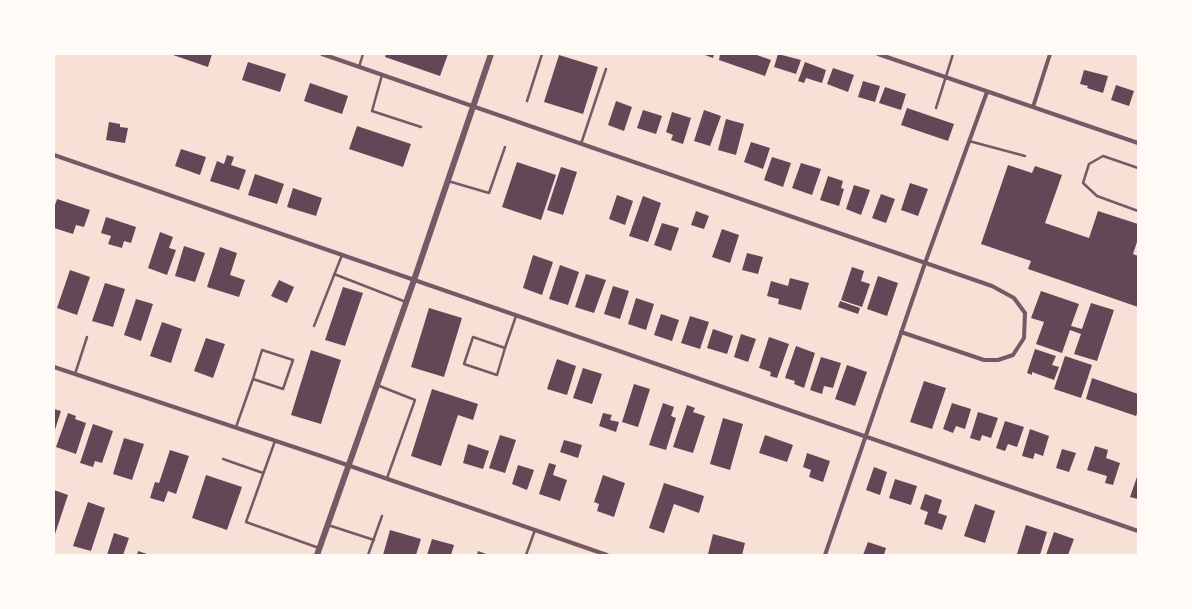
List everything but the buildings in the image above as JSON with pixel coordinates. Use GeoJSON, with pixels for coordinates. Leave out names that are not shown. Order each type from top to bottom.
{"type":"FeatureCollection","features":[{"type":"Feature","properties":{"kind":"street"},"geometry":{"type":"LineString","coordinates":[[322,54],[992,286],[1014,298],[1025,313],[1024,338],[1013,355],[998,360],[984,360],[901,332]]}},
{"type":"Feature","properties":{"kind":"street"},"geometry":{"type":"LineString","coordinates":[[316,555],[414,280],[491,54]]}},
{"type":"Feature","properties":{"kind":"street"},"geometry":{"type":"LineString","coordinates":[[878,54],[1138,143]]}},
{"type":"Feature","properties":{"kind":"street"},"geometry":{"type":"LineString","coordinates":[[1033,107],[1050,54]]}},
{"type":"Feature","properties":{"kind":"street"},"geometry":{"type":"LineString","coordinates":[[825,555],[925,263],[987,92]]}},
{"type":"Feature","properties":{"kind":"street"},"geometry":{"type":"LineString","coordinates":[[54,155],[1138,531]]}},
{"type":"Feature","properties":{"kind":"street"},"geometry":{"type":"LineString","coordinates":[[54,367],[607,555]]}},
{"type":"Feature","properties":{"kind":"lane"},"geometry":{"type":"LineString","coordinates":[[359,67],[364,54]]}},
{"type":"Feature","properties":{"kind":"lane"},"geometry":{"type":"LineString","coordinates":[[527,101],[542,54]]}},
{"type":"Feature","properties":{"kind":"lane"},"geometry":{"type":"LineString","coordinates":[[936,108],[952,54]]}},
{"type":"Feature","properties":{"kind":"lane"},"geometry":{"type":"LineString","coordinates":[[581,144],[606,69]]}},
{"type":"Feature","properties":{"kind":"lane"},"geometry":{"type":"LineString","coordinates":[[382,75],[372,111],[421,127]]}},
{"type":"Feature","properties":{"kind":"lane"},"geometry":{"type":"LineString","coordinates":[[969,141],[1025,156]]}},
{"type":"Feature","properties":{"kind":"lane"},"geometry":{"type":"LineString","coordinates":[[448,181],[489,193],[506,147]]}},
{"type":"Feature","properties":{"kind":"lane"},"geometry":{"type":"LineString","coordinates":[[1138,168],[1104,156],[1089,164],[1084,183],[1097,196],[1138,210]]}},
{"type":"Feature","properties":{"kind":"lane"},"geometry":{"type":"LineString","coordinates":[[314,326],[342,254]]}},
{"type":"Feature","properties":{"kind":"lane"},"geometry":{"type":"LineString","coordinates":[[334,274],[406,302]]}},
{"type":"Feature","properties":{"kind":"lane"},"geometry":{"type":"LineString","coordinates":[[505,348],[473,337],[464,364],[497,375],[516,315]]}},
{"type":"Feature","properties":{"kind":"lane"},"geometry":{"type":"LineString","coordinates":[[75,374],[86,337]]}},
{"type":"Feature","properties":{"kind":"lane"},"geometry":{"type":"LineString","coordinates":[[235,428],[262,350],[293,360],[283,388],[253,379]]}},
{"type":"Feature","properties":{"kind":"lane"},"geometry":{"type":"LineString","coordinates":[[377,385],[415,400],[387,479]]}},
{"type":"Feature","properties":{"kind":"lane"},"geometry":{"type":"LineString","coordinates":[[275,441],[246,522],[319,548]]}},
{"type":"Feature","properties":{"kind":"lane"},"geometry":{"type":"LineString","coordinates":[[223,459],[263,473]]}},
{"type":"Feature","properties":{"kind":"lane"},"geometry":{"type":"LineString","coordinates":[[368,555],[382,516]]}},
{"type":"Feature","properties":{"kind":"lane"},"geometry":{"type":"LineString","coordinates":[[327,525],[374,540]]}},
{"type":"Feature","properties":{"kind":"lane"},"geometry":{"type":"LineString","coordinates":[[526,555],[535,530]]}}]}
